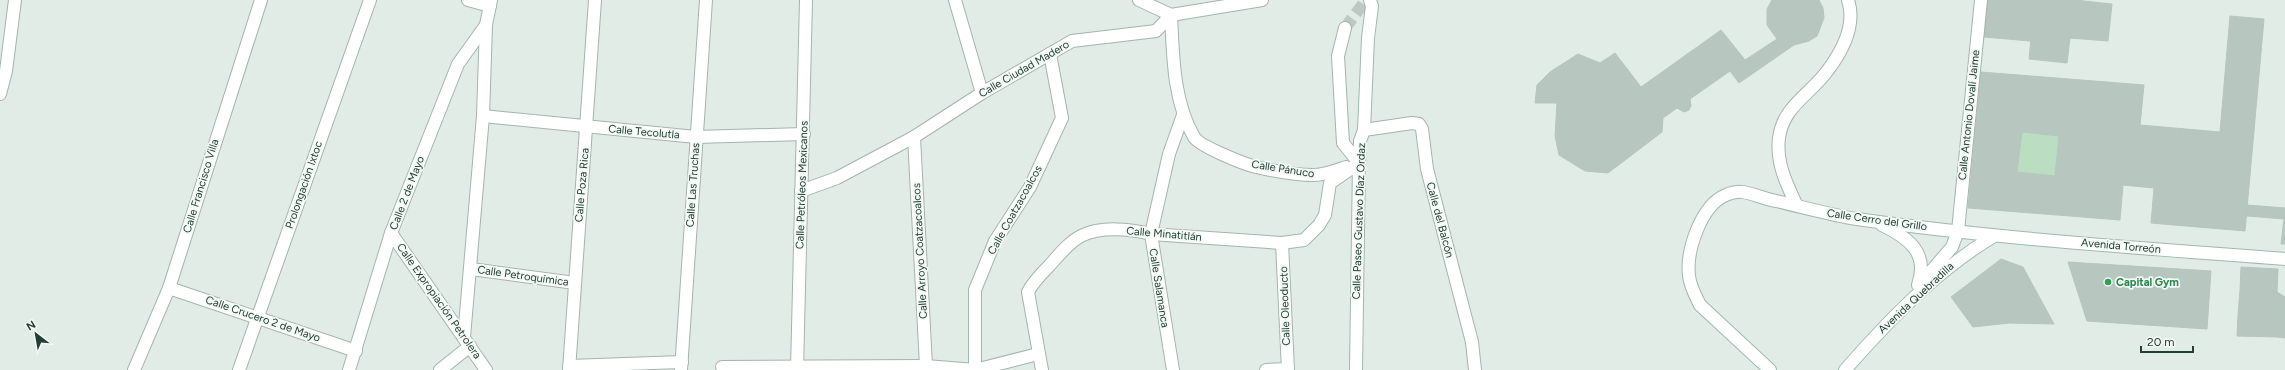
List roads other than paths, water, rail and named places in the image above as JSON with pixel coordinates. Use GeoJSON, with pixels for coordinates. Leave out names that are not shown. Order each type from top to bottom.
{"type":"FeatureCollection","features":[{"type":"Feature","properties":{"kind":"street"},"geometry":{"type":"LineString","coordinates":[[0,94],[6,71],[15,0]]}},
{"type":"Feature","properties":{"kind":"street","name":"Calle Francisco Villa"},"geometry":{"type":"LineString","coordinates":[[134,370],[169,288],[261,0]]}},
{"type":"Feature","properties":{"kind":"street","name":"Prolongación Ixtoc"},"geometry":{"type":"LineString","coordinates":[[239,370],[259,318],[318,141],[370,0]]}},
{"type":"Feature","properties":{"kind":"street"},"geometry":{"type":"LineString","coordinates":[[468,0],[491,3]]}},
{"type":"Feature","properties":{"kind":"street","name":"Calle Poza Rica"},"geometry":{"type":"LineString","coordinates":[[569,368],[595,0]]}},
{"type":"Feature","properties":{"kind":"street","name":"Calle Las Truchas"},"geometry":{"type":"LineString","coordinates":[[681,366],[706,0]]}},
{"type":"Feature","properties":{"kind":"street","name":"Calle Petróleos Mexicanos"},"geometry":{"type":"LineString","coordinates":[[797,369],[801,191],[804,134],[806,0]]}},
{"type":"Feature","properties":{"kind":"street"},"geometry":{"type":"LineString","coordinates":[[955,0],[982,93]]}},
{"type":"Feature","properties":{"kind":"street"},"geometry":{"type":"LineString","coordinates":[[1139,0],[1171,15],[1262,0]]}},
{"type":"Feature","properties":{"kind":"street","name":"Calle Paseo Gustavo Díaz Ordaz"},"geometry":{"type":"LineString","coordinates":[[1356,370],[1359,163],[1364,130],[1368,38],[1372,6],[1370,0]]}},
{"type":"Feature","properties":{"kind":"street"},"geometry":{"type":"LineString","coordinates":[[1796,204],[1780,166],[1779,137],[1783,123],[1791,107],[1828,71],[1846,39],[1852,16],[1848,0]]}},
{"type":"Feature","properties":{"kind":"street","name":"Calle Antonio Dovalí Jaime"},"geometry":{"type":"LineString","coordinates":[[1895,316],[1952,247],[1958,231],[1981,0]]}},
{"type":"Feature","properties":{"kind":"street","name":"Calle 2 de Mayo"},"geometry":{"type":"LineString","coordinates":[[467,341],[471,269],[484,116],[486,25],[491,3]]}},
{"type":"Feature","properties":{"kind":"street","name":"Calle Ciudad Madero"},"geometry":{"type":"LineString","coordinates":[[801,191],[837,178],[914,137],[982,93],[1050,54],[1080,39],[1156,30],[1171,15]]}},
{"type":"Feature","properties":{"kind":"street","name":"Calle Pánuco"},"geometry":{"type":"LineString","coordinates":[[1171,15],[1176,78],[1183,114],[1195,139],[1214,150],[1255,167],[1312,175],[1326,174],[1359,163]]}},
{"type":"Feature","properties":{"kind":"street","name":"Calle 2 de Mayo"},"geometry":{"type":"LineString","coordinates":[[349,370],[391,233],[458,64],[486,25]]}},
{"type":"Feature","properties":{"kind":"street"},"geometry":{"type":"LineString","coordinates":[[1345,28],[1338,56],[1342,143],[1359,163]]}},
{"type":"Feature","properties":{"kind":"street","name":"Calle Coatzacoalcos"},"geometry":{"type":"LineString","coordinates":[[975,370],[975,290],[995,241],[1030,186],[1062,118],[1050,54]]}},
{"type":"Feature","properties":{"kind":"street","name":"Calle Salamanca"},"geometry":{"type":"LineString","coordinates":[[1173,370],[1151,234],[1169,154],[1183,114]]}},
{"type":"Feature","properties":{"kind":"street","name":"Calle Tecolutla"},"geometry":{"type":"LineString","coordinates":[[484,116],[696,137],[804,134]]}},
{"type":"Feature","properties":{"kind":"street","name":"Calle del Balcón"},"geometry":{"type":"LineString","coordinates":[[1364,130],[1412,124],[1419,124],[1422,129],[1427,169],[1472,342],[1474,370]]}},
{"type":"Feature","properties":{"kind":"street","name":"Calle Arroyo Coatzacoalcos"},"geometry":{"type":"LineString","coordinates":[[914,137],[926,366]]}},
{"type":"Feature","properties":{"kind":"street","name":"Calle Minatitlán"},"geometry":{"type":"LineString","coordinates":[[1042,370],[1028,292],[1032,284],[1060,254],[1080,237],[1097,231],[1135,230],[1151,234],[1282,243],[1304,240],[1310,236],[1325,215],[1330,183],[1359,163]]}},
{"type":"Feature","properties":{"kind":"street","name":"Calle Cerro del Grillo"},"geometry":{"type":"LineString","coordinates":[[1770,370],[1700,304],[1693,292],[1689,276],[1689,262],[1697,231],[1705,212],[1714,202],[1726,195],[1741,191],[1776,201],[1796,204],[1830,215],[1958,231]]}},
{"type":"Feature","properties":{"kind":"street"},"geometry":{"type":"LineString","coordinates":[[1873,221],[1903,235],[1915,247],[1923,271],[1917,288]]}},
{"type":"Feature","properties":{"kind":"street","name":"Avenida Torreón"},"geometry":{"type":"LineString","coordinates":[[1958,231],[1994,236],[2285,259]]}},
{"type":"Feature","properties":{"kind":"street","name":"Calle Expropiación Petrolera"},"geometry":{"type":"LineString","coordinates":[[391,233],[486,370]]}},
{"type":"Feature","properties":{"kind":"street","name":"Avenida Quebradilla"},"geometry":{"type":"LineString","coordinates":[[1845,370],[1895,316],[1954,262],[1994,236]]}},
{"type":"Feature","properties":{"kind":"street","name":"Calle Oleoducto"},"geometry":{"type":"LineString","coordinates":[[1282,243],[1288,370]]}},
{"type":"Feature","properties":{"kind":"street","name":"Calle Petroquímica"},"geometry":{"type":"LineString","coordinates":[[471,269],[575,283]]}},
{"type":"Feature","properties":{"kind":"street","name":"Calle Crucero 2 de Mayo"},"geometry":{"type":"LineString","coordinates":[[169,288],[356,351]]}},
{"type":"Feature","properties":{"kind":"street"},"geometry":{"type":"LineString","coordinates":[[440,370],[467,341]]}},
{"type":"Feature","properties":{"kind":"street"},"geometry":{"type":"LineString","coordinates":[[722,367],[797,369],[926,366],[975,370],[1038,354]]}},
{"type":"Feature","properties":{"kind":"street"},"geometry":{"type":"LineString","coordinates":[[569,368],[681,366]]}},
{"type":"Feature","properties":{"kind":"street"},"geometry":{"type":"LineString","coordinates":[[1266,370],[1288,370]]}},
{"type":"Feature","properties":{"kind":"tunnel"},"geometry":{"type":"LineString","coordinates":[[1345,28],[1366,0]]}},
{"type":"Feature","properties":{"kind":"place","name":"Capital Gym"},"geometry":{"type":"Point","coordinates":[2108,282]}}]}
